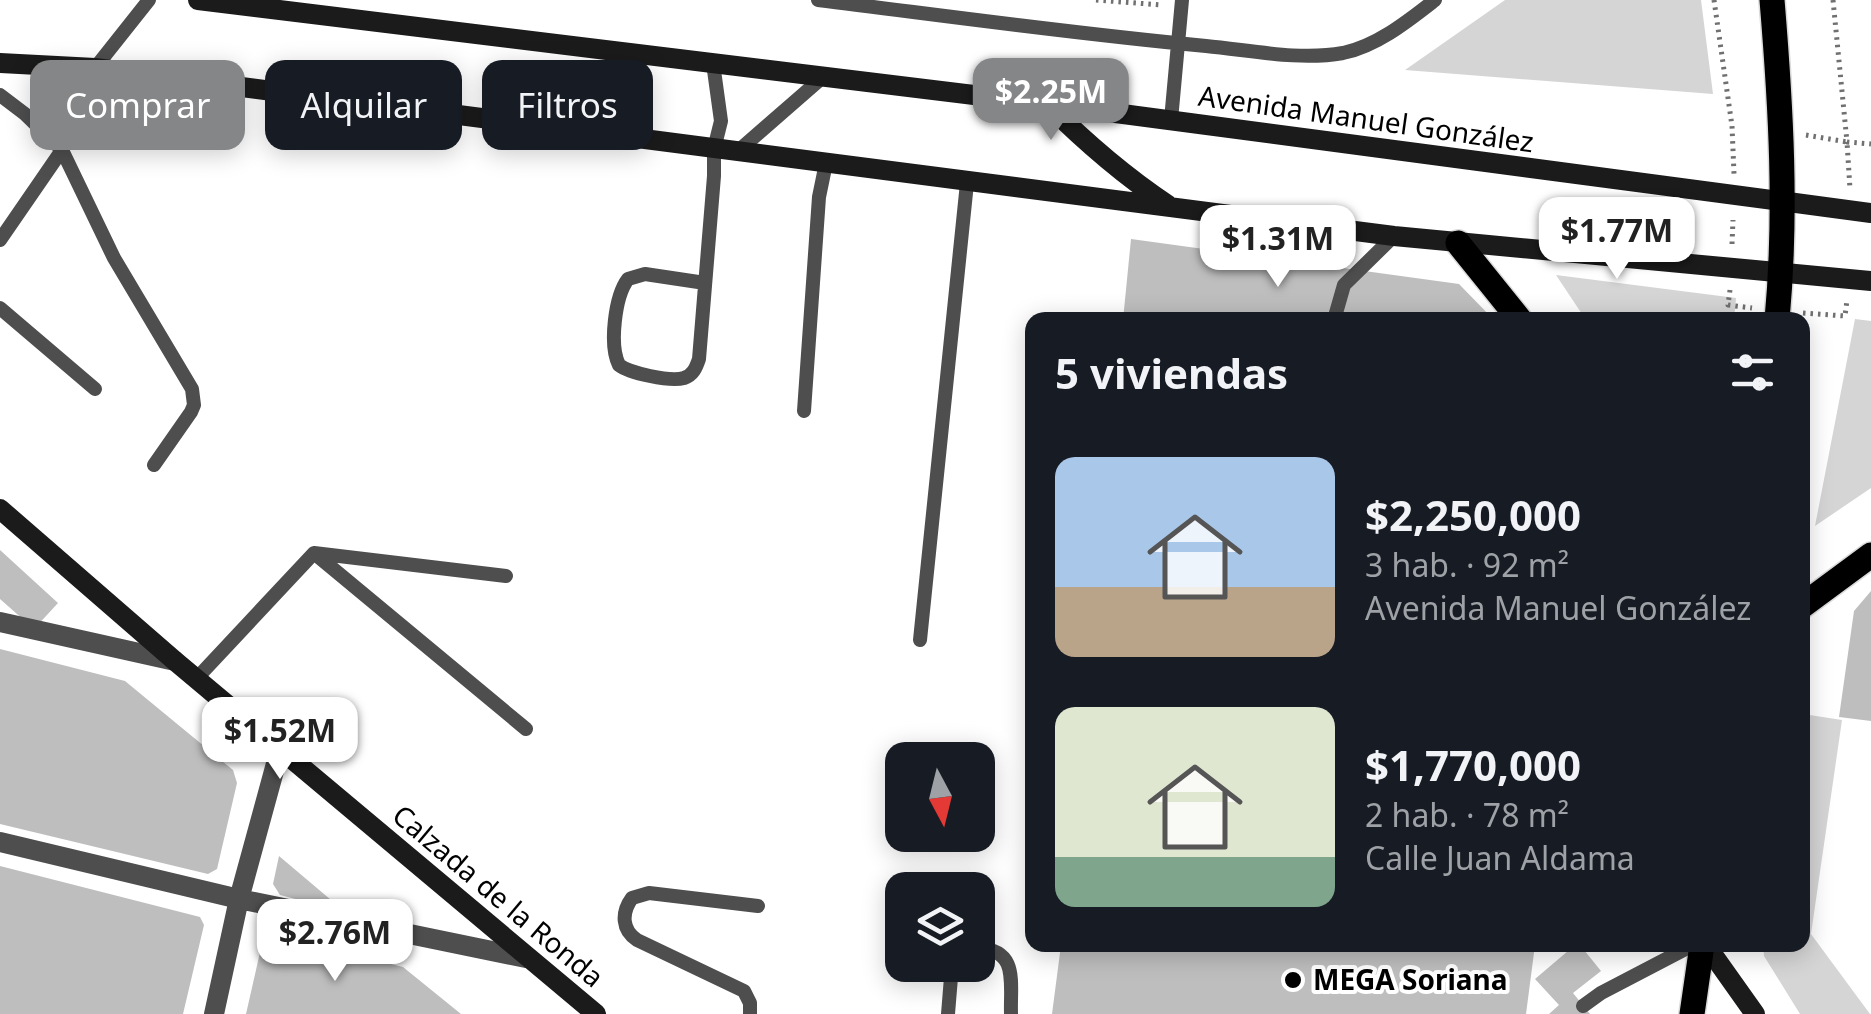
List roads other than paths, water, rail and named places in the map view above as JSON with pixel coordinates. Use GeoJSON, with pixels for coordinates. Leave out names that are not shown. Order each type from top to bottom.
{"type":"FeatureCollection","features":[{"type":"Feature","properties":{"kind":"main road"},"geometry":{"type":"LineString","coordinates":[[1772,0],[1783,132],[1784,202],[1778,312]]}},
{"type":"Feature","properties":{"kind":"main road"},"geometry":{"type":"LineString","coordinates":[[1458,243],[1514,312]]}},
{"type":"Feature","properties":{"kind":"main road"},"geometry":{"type":"LineString","coordinates":[[1810,600],[1871,555]]}},
{"type":"Feature","properties":{"kind":"main road"},"geometry":{"type":"LineString","coordinates":[[1692,1014],[1703,952]]}},
{"type":"Feature","properties":{"kind":"street","name":"Avenida Manuel González"},"geometry":{"type":"LineString","coordinates":[[198,0],[1048,104],[1871,214]]}},
{"type":"Feature","properties":{"kind":"street"},"geometry":{"type":"LineString","coordinates":[[0,63],[30,65]]}},
{"type":"Feature","properties":{"kind":"street"},"geometry":{"type":"LineString","coordinates":[[245,87],[1394,236],[1871,282]]}},
{"type":"Feature","properties":{"kind":"street"},"geometry":{"type":"LineString","coordinates":[[1048,104],[1103,158],[1175,209]]}},
{"type":"Feature","properties":{"kind":"street","name":"Calzada de la Ronda"},"geometry":{"type":"LineString","coordinates":[[0,509],[596,1014]]}},
{"type":"Feature","properties":{"kind":"street"},"geometry":{"type":"LineString","coordinates":[[0,622],[175,661]]}},
{"type":"Feature","properties":{"kind":"street"},"geometry":{"type":"LineString","coordinates":[[214,1014],[239,900],[280,749]]}},
{"type":"Feature","properties":{"kind":"street"},"geometry":{"type":"LineString","coordinates":[[0,842],[239,900],[526,958]]}},
{"type":"Feature","properties":{"kind":"street"},"geometry":{"type":"LineString","coordinates":[[1709,952],[1755,1014]]}},
{"type":"Feature","properties":{"kind":"lane"},"geometry":{"type":"LineString","coordinates":[[101,60],[148,0]]}},
{"type":"Feature","properties":{"kind":"lane"},"geometry":{"type":"LineString","coordinates":[[818,0],[1178,44],[1317,56],[1347,52],[1404,24],[1435,0]]}},
{"type":"Feature","properties":{"kind":"lane"},"geometry":{"type":"LineString","coordinates":[[1171,120],[1182,3]]}},
{"type":"Feature","properties":{"kind":"lane"},"geometry":{"type":"LineString","coordinates":[[705,283],[645,274],[628,279],[620,294],[614,349],[619,364],[632,372],[674,379],[690,374],[699,359],[705,283],[714,148],[721,121],[713,64]]}},
{"type":"Feature","properties":{"kind":"lane"},"geometry":{"type":"LineString","coordinates":[[738,151],[823,78]]}},
{"type":"Feature","properties":{"kind":"lane"},"geometry":{"type":"LineString","coordinates":[[0,95],[30,119]]}},
{"type":"Feature","properties":{"kind":"lane"},"geometry":{"type":"LineString","coordinates":[[0,240],[62,150],[114,258],[195,396],[191,412],[154,465]]}},
{"type":"Feature","properties":{"kind":"lane"},"geometry":{"type":"LineString","coordinates":[[804,411],[818,197],[826,164]]}},
{"type":"Feature","properties":{"kind":"lane"},"geometry":{"type":"LineString","coordinates":[[920,640],[967,183]]}},
{"type":"Feature","properties":{"kind":"lane"},"geometry":{"type":"LineString","coordinates":[[1336,312],[1344,285],[1394,236]]}},
{"type":"Feature","properties":{"kind":"lane"},"geometry":{"type":"LineString","coordinates":[[0,308],[95,389]]}},
{"type":"Feature","properties":{"kind":"lane"},"geometry":{"type":"LineString","coordinates":[[314,553],[506,576]]}},
{"type":"Feature","properties":{"kind":"lane"},"geometry":{"type":"LineString","coordinates":[[197,678],[314,553]]}},
{"type":"Feature","properties":{"kind":"lane"},"geometry":{"type":"LineString","coordinates":[[314,553],[526,728]]}},
{"type":"Feature","properties":{"kind":"lane"},"geometry":{"type":"LineString","coordinates":[[750,1014],[744,991],[637,940],[626,928],[624,914],[632,898],[640,894],[758,906]]}},
{"type":"Feature","properties":{"kind":"lane"},"geometry":{"type":"LineString","coordinates":[[995,951],[1008,962],[1012,1014]]}},
{"type":"Feature","properties":{"kind":"lane"},"geometry":{"type":"LineString","coordinates":[[1583,1006],[1680,952]]}},
{"type":"Feature","properties":{"kind":"lane"},"geometry":{"type":"LineString","coordinates":[[948,1014],[951,982]]}},
{"type":"Feature","properties":{"kind":"place","name":"MEGA Soriana"},"geometry":{"type":"Point","coordinates":[1293,980]}}]}
